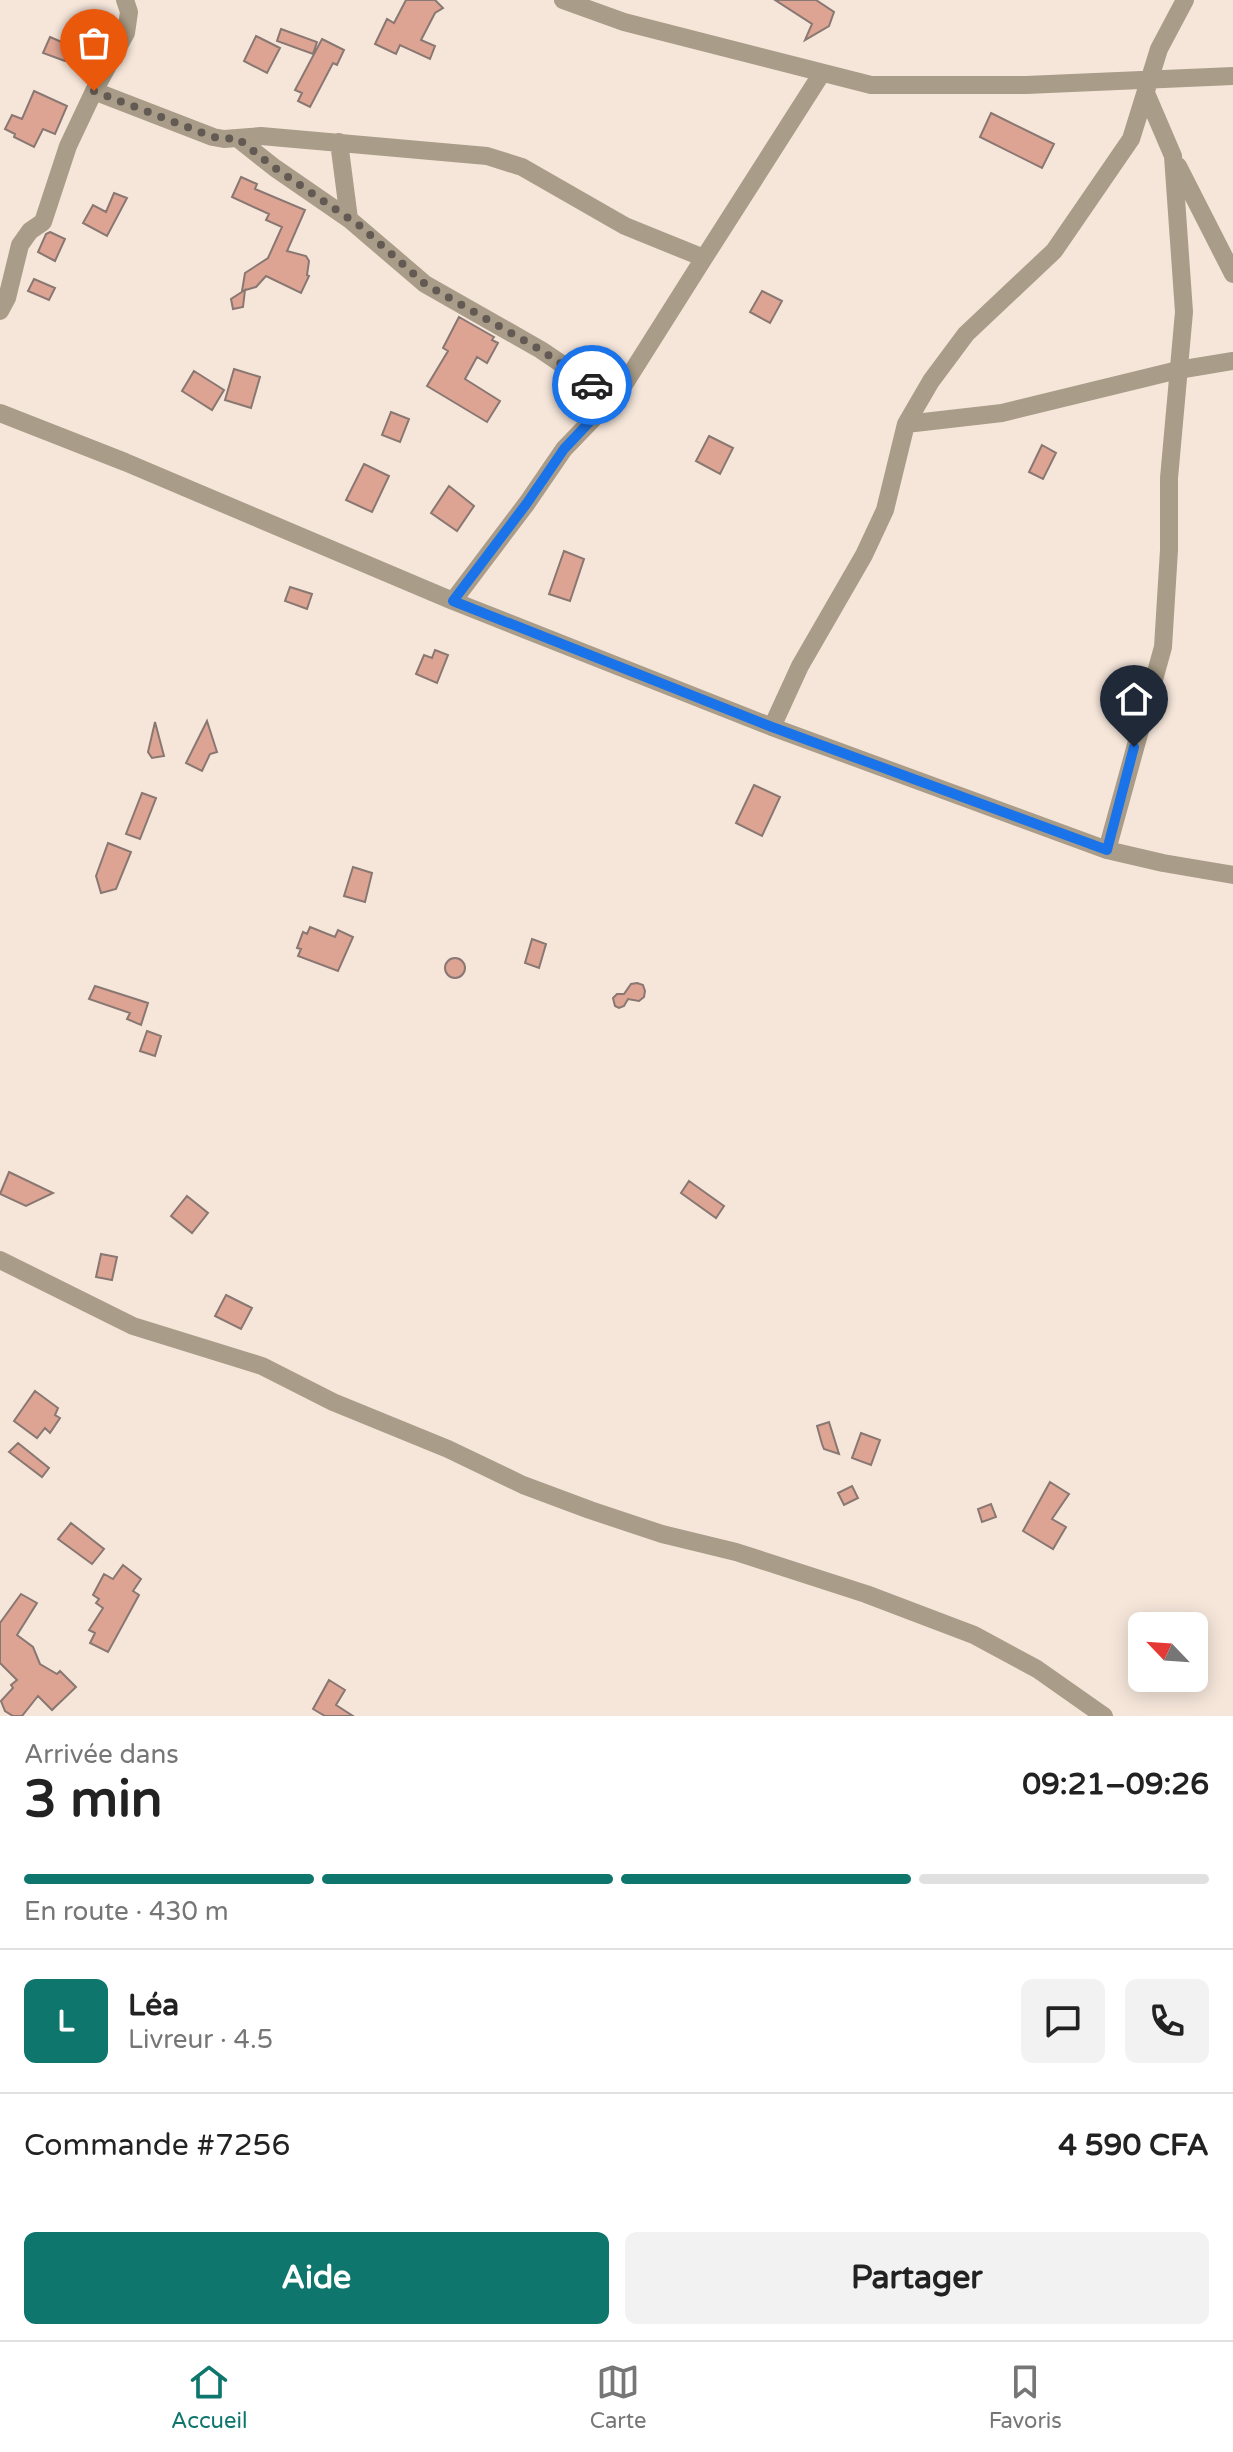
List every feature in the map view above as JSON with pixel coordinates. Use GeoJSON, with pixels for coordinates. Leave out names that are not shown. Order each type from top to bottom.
{"type":"FeatureCollection","features":[{"type":"Feature","properties":{"kind":"street"},"geometry":{"type":"LineString","coordinates":[[0,311],[7,298],[20,245],[46,216],[68,146],[126,33],[129,12],[125,0]]}},
{"type":"Feature","properties":{"kind":"street"},"geometry":{"type":"LineString","coordinates":[[563,0],[624,22],[871,85],[1149,86],[1233,76]]}},
{"type":"Feature","properties":{"kind":"street"},"geometry":{"type":"LineString","coordinates":[[772,727],[800,666],[843,594],[880,521],[897,467],[906,424],[931,381],[966,334],[1054,251],[1131,139],[1159,49],[1185,0]]}},
{"type":"Feature","properties":{"kind":"street"},"geometry":{"type":"LineString","coordinates":[[453,601],[564,449],[620,391],[822,73]]}},
{"type":"Feature","properties":{"kind":"street"},"geometry":{"type":"LineString","coordinates":[[1149,86],[1173,156],[1233,274]]}},
{"type":"Feature","properties":{"kind":"street"},"geometry":{"type":"LineString","coordinates":[[94,91],[224,139],[261,136],[505,160],[625,226],[704,258]]}},
{"type":"Feature","properties":{"kind":"street"},"geometry":{"type":"LineString","coordinates":[[237,138],[349,219],[425,284],[541,350],[612,398]]}},
{"type":"Feature","properties":{"kind":"street"},"geometry":{"type":"LineString","coordinates":[[339,142],[349,219]]}},
{"type":"Feature","properties":{"kind":"street"},"geometry":{"type":"LineString","coordinates":[[1107,850],[1163,647],[1169,550],[1169,478],[1184,312],[1173,156]]}},
{"type":"Feature","properties":{"kind":"street"},"geometry":{"type":"LineString","coordinates":[[906,424],[1002,413],[1178,370],[1233,361]]}},
{"type":"Feature","properties":{"kind":"street"},"geometry":{"type":"LineString","coordinates":[[0,413],[125,462],[453,601],[772,727],[1107,850],[1233,875]]}},
{"type":"Feature","properties":{"kind":"street"},"geometry":{"type":"LineString","coordinates":[[0,1260],[133,1326],[262,1366],[333,1402],[537,1490],[662,1534],[736,1552],[866,1594],[974,1635],[1037,1669],[1104,1716]]}},
{"type":"Feature","properties":{"kind":"building"},"geometry":{"type":"Polygon","coordinates":[[[406,0],[435,0],[443,8],[435,13],[421,40],[435,46],[430,59],[400,45],[396,54],[375,44],[387,19],[394,23],[406,0]]]}},
{"type":"Feature","properties":{"kind":"building"},"geometry":{"type":"Polygon","coordinates":[[[775,0],[816,0],[834,12],[829,26],[805,40],[812,24],[775,0]]]}},
{"type":"Feature","properties":{"kind":"building"},"geometry":{"type":"Polygon","coordinates":[[[281,29],[317,42],[313,54],[277,41],[281,29]]]}},
{"type":"Feature","properties":{"kind":"building"},"geometry":{"type":"Polygon","coordinates":[[[256,36],[280,48],[267,73],[244,61],[256,36]]]}},
{"type":"Feature","properties":{"kind":"building"},"geometry":{"type":"Polygon","coordinates":[[[50,37],[71,46],[65,61],[43,53],[50,37]]]}},
{"type":"Feature","properties":{"kind":"building"},"geometry":{"type":"Polygon","coordinates":[[[322,39],[344,50],[337,65],[333,63],[310,107],[298,101],[302,93],[295,90],[322,39]]]}},
{"type":"Feature","properties":{"kind":"building"},"geometry":{"type":"Polygon","coordinates":[[[34,91],[67,106],[55,134],[43,129],[34,147],[5,129],[12,115],[22,119],[34,91]]]}},
{"type":"Feature","properties":{"kind":"building"},"geometry":{"type":"Polygon","coordinates":[[[991,113],[1054,144],[1042,168],[980,137],[991,113]]]}},
{"type":"Feature","properties":{"kind":"building"},"geometry":{"type":"Polygon","coordinates":[[[241,177],[257,184],[255,189],[305,210],[287,251],[306,256],[309,261],[309,276],[301,293],[266,276],[256,287],[242,291],[245,273],[268,258],[282,227],[266,220],[269,214],[232,197],[241,177]]]}},
{"type":"Feature","properties":{"kind":"building"},"geometry":{"type":"Polygon","coordinates":[[[114,193],[127,198],[107,236],[83,223],[93,205],[106,212],[114,193]]]}},
{"type":"Feature","properties":{"kind":"building"},"geometry":{"type":"Polygon","coordinates":[[[50,232],[65,239],[55,261],[38,252],[46,234],[50,232]]]}},
{"type":"Feature","properties":{"kind":"building"},"geometry":{"type":"Polygon","coordinates":[[[34,279],[55,288],[49,300],[28,291],[34,279]]]}},
{"type":"Feature","properties":{"kind":"building"},"geometry":{"type":"Polygon","coordinates":[[[245,290],[243,307],[233,309],[231,299],[245,290]]]}},
{"type":"Feature","properties":{"kind":"building"},"geometry":{"type":"Polygon","coordinates":[[[762,291],[782,301],[770,323],[750,312],[762,291]]]}},
{"type":"Feature","properties":{"kind":"building"},"geometry":{"type":"Polygon","coordinates":[[[459,317],[494,337],[492,340],[498,343],[487,363],[477,357],[465,379],[500,401],[487,422],[427,386],[448,351],[443,348],[459,317]]]}},
{"type":"Feature","properties":{"kind":"building"},"geometry":{"type":"Polygon","coordinates":[[[234,369],[260,377],[251,408],[225,400],[234,369]]]}},
{"type":"Feature","properties":{"kind":"building"},"geometry":{"type":"Polygon","coordinates":[[[194,371],[224,390],[212,410],[182,391],[194,371]]]}},
{"type":"Feature","properties":{"kind":"building"},"geometry":{"type":"Polygon","coordinates":[[[391,412],[409,419],[400,442],[382,435],[391,412]]]}},
{"type":"Feature","properties":{"kind":"building"},"geometry":{"type":"Polygon","coordinates":[[[709,436],[733,448],[720,474],[696,461],[709,436]]]}},
{"type":"Feature","properties":{"kind":"building"},"geometry":{"type":"Polygon","coordinates":[[[1042,445],[1056,453],[1043,479],[1029,472],[1042,445]]]}},
{"type":"Feature","properties":{"kind":"building"},"geometry":{"type":"Polygon","coordinates":[[[364,464],[389,476],[372,512],[346,500],[364,464]]]}},
{"type":"Feature","properties":{"kind":"building"},"geometry":{"type":"Polygon","coordinates":[[[449,486],[474,506],[457,531],[431,513],[449,486]]]}},
{"type":"Feature","properties":{"kind":"building"},"geometry":{"type":"Polygon","coordinates":[[[564,551],[584,559],[570,601],[549,594],[564,551]]]}},
{"type":"Feature","properties":{"kind":"building"},"geometry":{"type":"Polygon","coordinates":[[[290,587],[312,594],[307,609],[285,601],[290,587]]]}},
{"type":"Feature","properties":{"kind":"building"},"geometry":{"type":"Polygon","coordinates":[[[435,650],[448,655],[437,683],[416,674],[424,655],[432,658],[435,650]]]}},
{"type":"Feature","properties":{"kind":"building"},"geometry":{"type":"Polygon","coordinates":[[[207,721],[217,752],[210,754],[202,771],[186,763],[207,721]]]}},
{"type":"Feature","properties":{"kind":"building"},"geometry":{"type":"Polygon","coordinates":[[[155,722],[164,756],[152,758],[148,752],[155,722]]]}},
{"type":"Feature","properties":{"kind":"building"},"geometry":{"type":"Polygon","coordinates":[[[754,785],[780,797],[762,836],[736,823],[754,785]]]}},
{"type":"Feature","properties":{"kind":"building"},"geometry":{"type":"Polygon","coordinates":[[[142,793],[156,798],[140,839],[126,834],[142,793]]]}},
{"type":"Feature","properties":{"kind":"building"},"geometry":{"type":"Polygon","coordinates":[[[108,843],[131,852],[116,889],[101,893],[96,876],[108,843]]]}},
{"type":"Feature","properties":{"kind":"building"},"geometry":{"type":"Polygon","coordinates":[[[353,867],[372,873],[365,902],[344,896],[353,867]]]}},
{"type":"Feature","properties":{"kind":"building"},"geometry":{"type":"Polygon","coordinates":[[[310,927],[335,937],[338,930],[353,937],[338,971],[298,956],[301,949],[297,948],[303,932],[307,934],[310,927]]]}},
{"type":"Feature","properties":{"kind":"building"},"geometry":{"type":"Polygon","coordinates":[[[532,939],[546,944],[539,968],[525,963],[532,939]]]}},
{"type":"Feature","properties":{"kind":"building"},"geometry":{"type":"Polygon","coordinates":[[[451,958],[459,958],[465,968],[459,978],[451,978],[445,972],[445,964],[451,958]]]}},
{"type":"Feature","properties":{"kind":"building"},"geometry":{"type":"Polygon","coordinates":[[[631,984],[643,985],[644,997],[639,1001],[628,999],[619,1008],[615,1006],[613,998],[624,994],[631,984]]]}},
{"type":"Feature","properties":{"kind":"building"},"geometry":{"type":"Polygon","coordinates":[[[95,986],[148,1003],[141,1025],[127,1019],[130,1013],[89,999],[95,986]]]}},
{"type":"Feature","properties":{"kind":"building"},"geometry":{"type":"Polygon","coordinates":[[[147,1031],[161,1036],[155,1056],[140,1051],[147,1031]]]}},
{"type":"Feature","properties":{"kind":"building"},"geometry":{"type":"Polygon","coordinates":[[[9,1172],[53,1193],[26,1206],[0,1194],[9,1172]]]}},
{"type":"Feature","properties":{"kind":"building"},"geometry":{"type":"Polygon","coordinates":[[[689,1181],[724,1206],[716,1218],[681,1193],[689,1181]]]}},
{"type":"Feature","properties":{"kind":"building"},"geometry":{"type":"Polygon","coordinates":[[[187,1196],[208,1213],[192,1233],[171,1216],[187,1196]]]}},
{"type":"Feature","properties":{"kind":"building"},"geometry":{"type":"Polygon","coordinates":[[[101,1254],[117,1257],[112,1280],[96,1277],[101,1254]]]}},
{"type":"Feature","properties":{"kind":"building"},"geometry":{"type":"Polygon","coordinates":[[[226,1295],[252,1308],[241,1329],[215,1316],[226,1295]]]}},
{"type":"Feature","properties":{"kind":"building"},"geometry":{"type":"Polygon","coordinates":[[[35,1391],[58,1408],[55,1415],[60,1418],[50,1433],[45,1428],[37,1438],[14,1421],[35,1391]]]}},
{"type":"Feature","properties":{"kind":"building"},"geometry":{"type":"Polygon","coordinates":[[[829,1422],[839,1454],[824,1449],[822,1444],[817,1426],[829,1422]]]}},
{"type":"Feature","properties":{"kind":"building"},"geometry":{"type":"Polygon","coordinates":[[[861,1433],[880,1440],[871,1465],[852,1458],[861,1433]]]}},
{"type":"Feature","properties":{"kind":"building"},"geometry":{"type":"Polygon","coordinates":[[[18,1443],[49,1468],[42,1477],[9,1452],[18,1443]]]}},
{"type":"Feature","properties":{"kind":"building"},"geometry":{"type":"Polygon","coordinates":[[[1050,1482],[1069,1494],[1052,1519],[1066,1527],[1053,1549],[1023,1531],[1050,1482]]]}},
{"type":"Feature","properties":{"kind":"building"},"geometry":{"type":"Polygon","coordinates":[[[852,1486],[858,1498],[844,1505],[838,1493],[852,1486]]]}},
{"type":"Feature","properties":{"kind":"building"},"geometry":{"type":"Polygon","coordinates":[[[991,1504],[996,1517],[982,1522],[978,1509],[991,1504]]]}},
{"type":"Feature","properties":{"kind":"building"},"geometry":{"type":"Polygon","coordinates":[[[71,1523],[104,1549],[92,1564],[58,1539],[71,1523]]]}},
{"type":"Feature","properties":{"kind":"building"},"geometry":{"type":"Polygon","coordinates":[[[123,1565],[141,1579],[133,1591],[139,1595],[108,1652],[90,1643],[95,1633],[89,1630],[103,1608],[96,1603],[99,1599],[93,1595],[104,1574],[113,1579],[123,1565]]]}},
{"type":"Feature","properties":{"kind":"building"},"geometry":{"type":"Polygon","coordinates":[[[21,1594],[37,1603],[17,1635],[33,1647],[40,1664],[57,1674],[60,1671],[76,1687],[52,1710],[38,1696],[22,1716],[13,1716],[5,1711],[1,1701],[17,1680],[0,1663],[0,1623],[21,1594]]]}},
{"type":"Feature","properties":{"kind":"building"},"geometry":{"type":"Polygon","coordinates":[[[329,1680],[345,1690],[336,1705],[353,1716],[325,1716],[313,1709],[329,1680]]]}},
{"type":"Feature","properties":{"kind":"way so far"},"geometry":{"type":"LineString","coordinates":[[94,91],[213,137],[237,138],[360,226],[425,284],[541,350],[592,385]]}},
{"type":"Feature","properties":{"kind":"route"},"geometry":{"type":"LineString","coordinates":[[592,385],[612,398],[564,449],[453,601],[772,727],[1107,850],[1134,747]]}}]}
